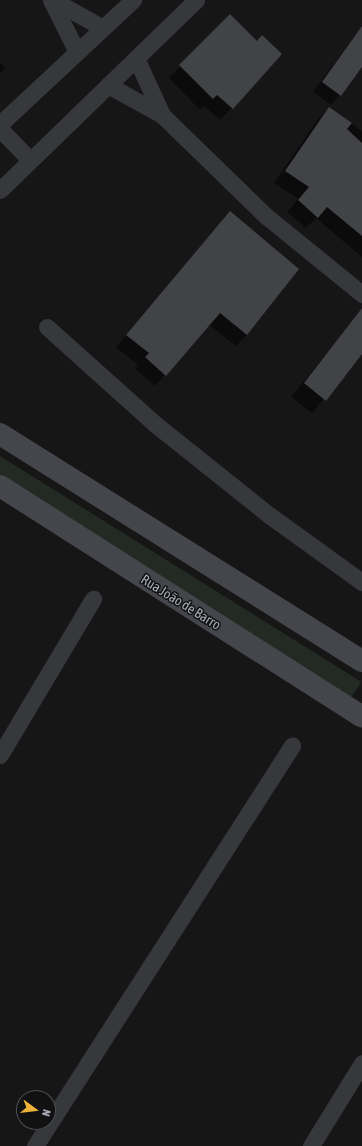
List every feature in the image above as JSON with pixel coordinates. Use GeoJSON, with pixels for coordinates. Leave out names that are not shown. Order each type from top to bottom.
{"type":"FeatureCollection","features":[{"type":"Feature","properties":{"kind":"street"},"geometry":{"type":"LineString","coordinates":[[52,0],[103,28]]}},
{"type":"Feature","properties":{"kind":"street"},"geometry":{"type":"LineString","coordinates":[[52,0],[77,52]]}},
{"type":"Feature","properties":{"kind":"street"},"geometry":{"type":"LineString","coordinates":[[0,124],[133,0]]}},
{"type":"Feature","properties":{"kind":"street"},"geometry":{"type":"LineString","coordinates":[[0,190],[196,0]]}},
{"type":"Feature","properties":{"kind":"street"},"geometry":{"type":"LineString","coordinates":[[136,58],[162,115]]}},
{"type":"Feature","properties":{"kind":"street"},"geometry":{"type":"LineString","coordinates":[[108,85],[162,115],[266,216],[362,294]]}},
{"type":"Feature","properties":{"kind":"street"},"geometry":{"type":"LineString","coordinates":[[0,129],[30,160]]}},
{"type":"Feature","properties":{"kind":"street"},"geometry":{"type":"LineString","coordinates":[[46,327],[155,424],[269,515],[362,582]]}},
{"type":"Feature","properties":{"kind":"street"},"geometry":{"type":"LineString","coordinates":[[0,434],[362,661]]}},
{"type":"Feature","properties":{"kind":"street","name":"Rua João de Barro"},"geometry":{"type":"LineString","coordinates":[[0,486],[362,717]]}},
{"type":"Feature","properties":{"kind":"street"},"geometry":{"type":"LineString","coordinates":[[0,755],[93,599]]}},
{"type":"Feature","properties":{"kind":"street"},"geometry":{"type":"LineString","coordinates":[[35,1146],[292,745]]}},
{"type":"Feature","properties":{"kind":"street"},"geometry":{"type":"LineString","coordinates":[[311,1146],[362,1063]]}},
{"type":"Feature","properties":{"kind":"shaded area"},"geometry":{"type":"Polygon","coordinates":[[[0,456],[361,682],[346,705],[0,489],[0,456]]]}},
{"type":"Feature","properties":{"kind":"building"},"geometry":{"type":"Polygon","coordinates":[[[230,14],[257,41],[262,35],[282,54],[233,109],[217,95],[213,99],[179,65],[230,14]]]}},
{"type":"Feature","properties":{"kind":"building"},"geometry":{"type":"Polygon","coordinates":[[[362,26],[362,67],[341,96],[322,82],[362,26]]]}},
{"type":"Feature","properties":{"kind":"building"},"geometry":{"type":"Polygon","coordinates":[[[329,107],[352,123],[347,129],[362,143],[362,236],[327,207],[318,218],[298,200],[309,187],[285,171],[329,107]]]}},
{"type":"Feature","properties":{"kind":"building"},"geometry":{"type":"Polygon","coordinates":[[[230,211],[299,269],[247,335],[220,313],[166,376],[145,357],[149,353],[126,335],[230,211]]]}},
{"type":"Feature","properties":{"kind":"building"},"geometry":{"type":"Polygon","coordinates":[[[362,308],[362,354],[326,401],[304,383],[362,308]]]}}]}
